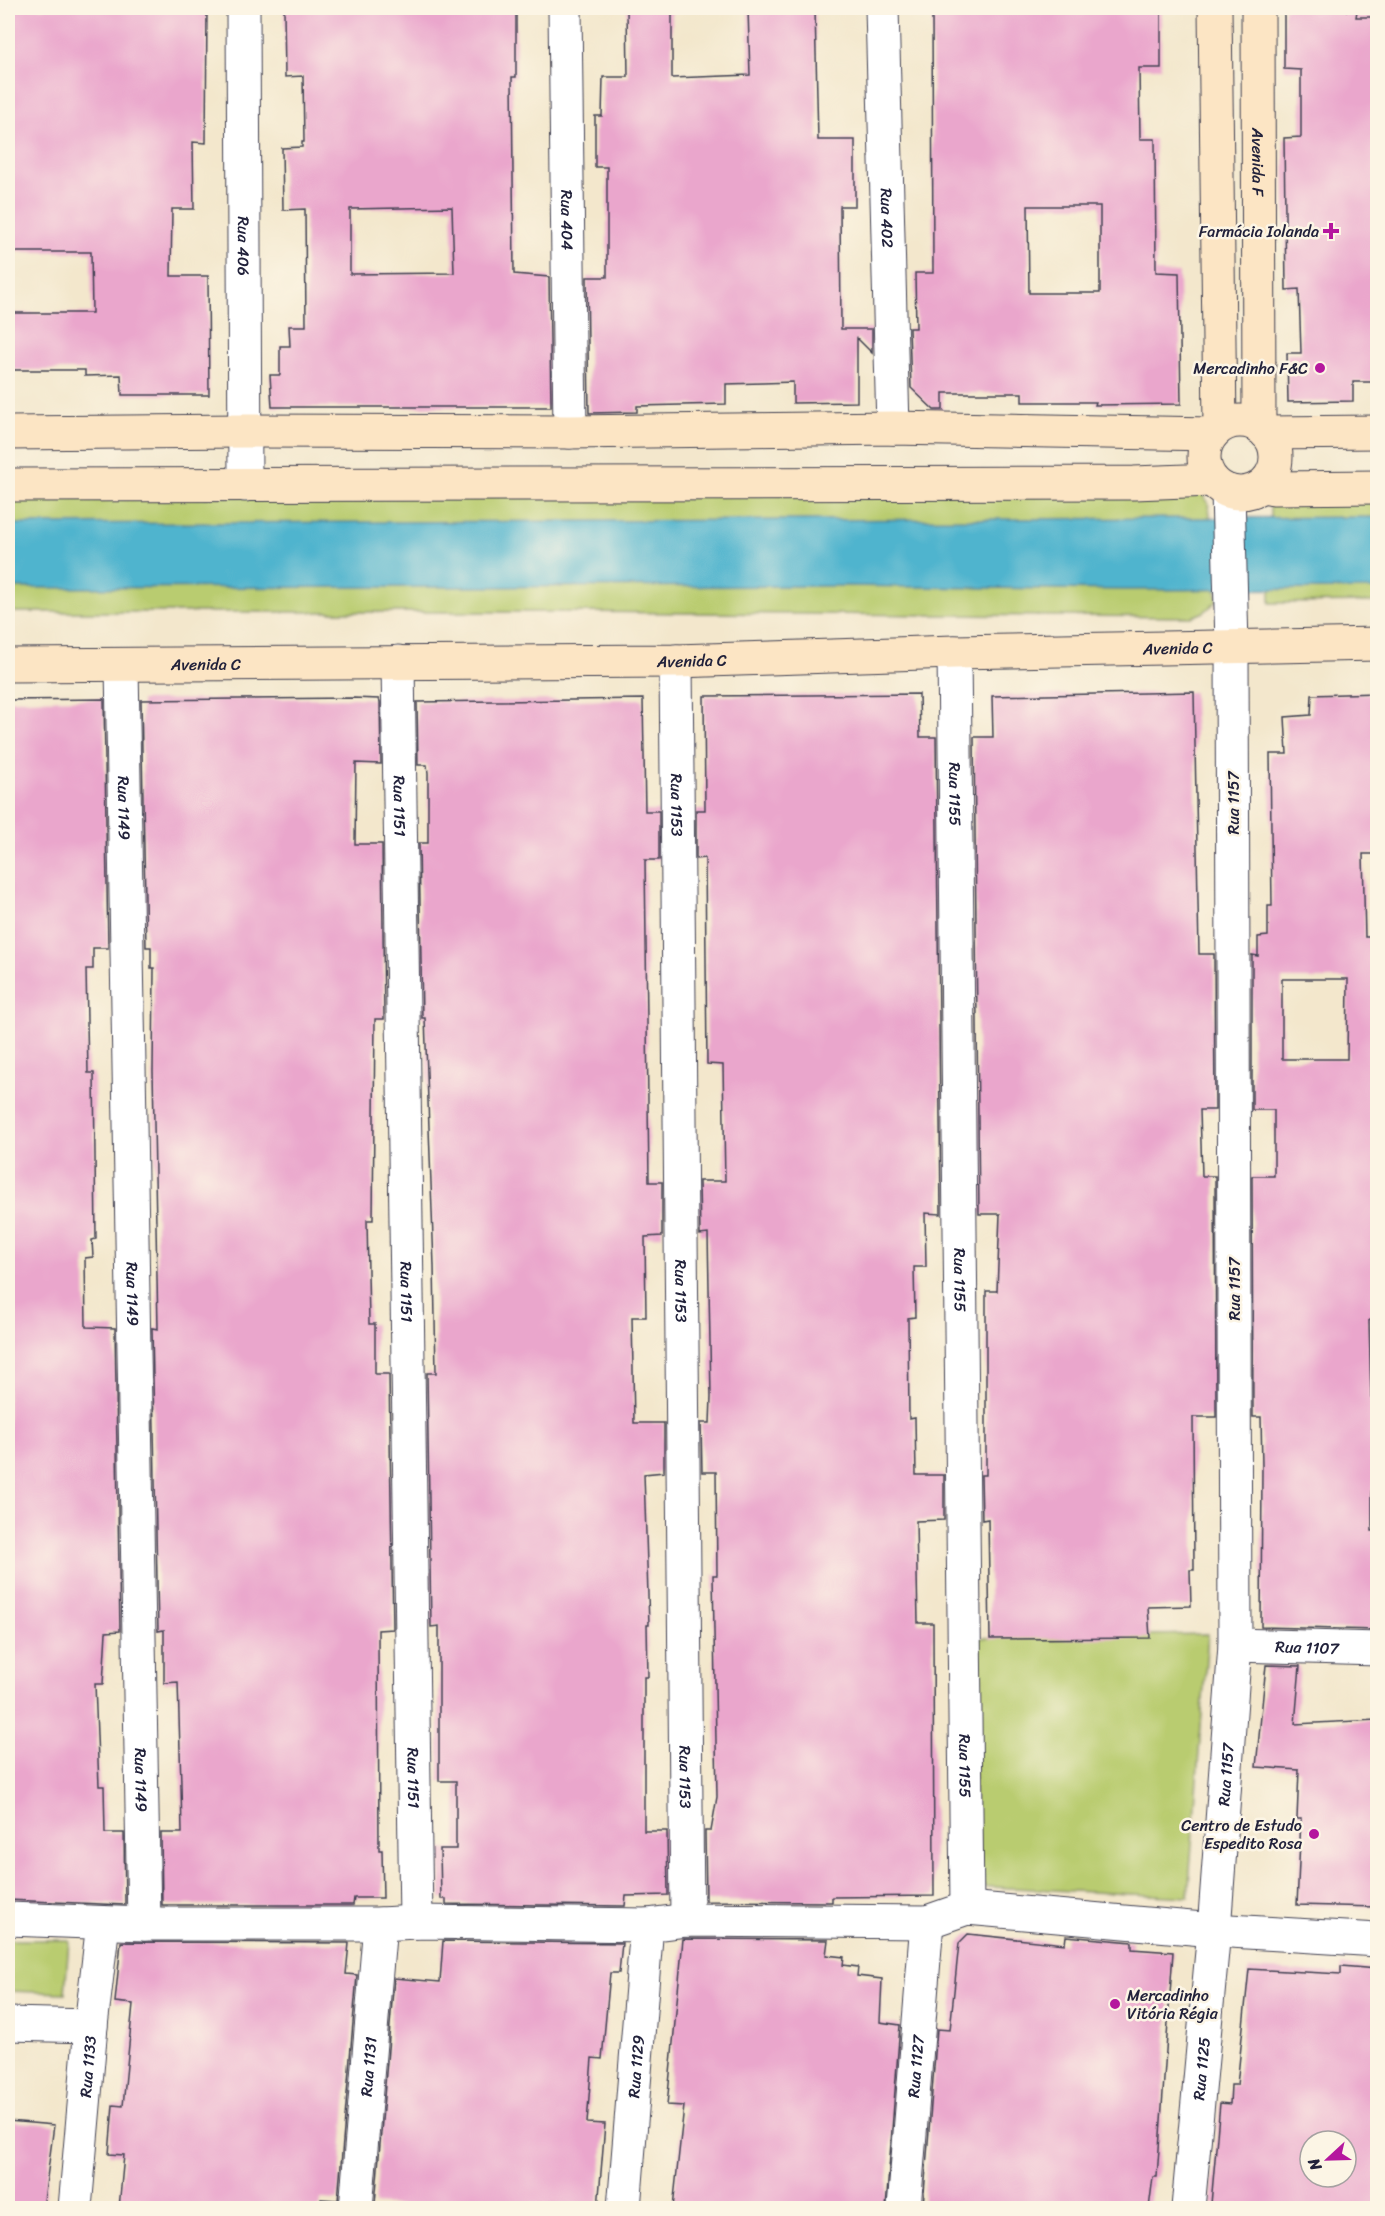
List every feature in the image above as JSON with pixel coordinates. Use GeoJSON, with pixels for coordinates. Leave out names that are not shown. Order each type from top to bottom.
{"type":"FeatureCollection","features":[{"type":"Feature","properties":{"kind":"street","name":"Rua 406"},"geometry":{"type":"LineString","coordinates":[[243,8],[245,485]]}},
{"type":"Feature","properties":{"kind":"street","name":"Rua 404"},"geometry":{"type":"LineString","coordinates":[[565,8],[570,432]]}},
{"type":"Feature","properties":{"kind":"street","name":"Rua 402"},"geometry":{"type":"LineString","coordinates":[[882,8],[893,428]]}},
{"type":"Feature","properties":{"kind":"street"},"geometry":{"type":"LineString","coordinates":[[1215,8],[1216,430],[1206,444],[1203,457],[1205,469],[1220,486]]}},
{"type":"Feature","properties":{"kind":"street","name":"Avenida F"},"geometry":{"type":"LineString","coordinates":[[1258,8],[1263,430]]}},
{"type":"Feature","properties":{"kind":"street"},"geometry":{"type":"LineString","coordinates":[[8,433],[570,432],[893,428],[1216,430],[1240,421],[1263,430],[1377,432]]}},
{"type":"Feature","properties":{"kind":"street"},"geometry":{"type":"LineString","coordinates":[[8,485],[1134,483],[1220,486],[1245,493],[1262,486],[1269,478],[1275,460],[1275,450],[1263,430]]}},
{"type":"Feature","properties":{"kind":"street","name":"Rua 1157"},"geometry":{"type":"LineString","coordinates":[[1214,1930],[1235,1646],[1232,646],[1230,528],[1220,486]]}},
{"type":"Feature","properties":{"kind":"street"},"geometry":{"type":"LineString","coordinates":[[1262,486],[1274,488],[1377,487]]}},
{"type":"Feature","properties":{"kind":"street","name":"Avenida C"},"geometry":{"type":"LineString","coordinates":[[8,665],[676,661],[954,652],[1377,644]]}},
{"type":"Feature","properties":{"kind":"street","name":"Rua 1155"},"geometry":{"type":"LineString","coordinates":[[954,652],[967,1908]]}},
{"type":"Feature","properties":{"kind":"street","name":"Rua 1153"},"geometry":{"type":"LineString","coordinates":[[676,661],[687,1920]]}},
{"type":"Feature","properties":{"kind":"street","name":"Rua 1151"},"geometry":{"type":"LineString","coordinates":[[398,662],[416,1922]]}},
{"type":"Feature","properties":{"kind":"street","name":"Rua 1149"},"geometry":{"type":"LineString","coordinates":[[122,666],[144,1923]]}},
{"type":"Feature","properties":{"kind":"street","name":"Rua 1107"},"geometry":{"type":"LineString","coordinates":[[1235,1646],[1377,1649]]}},
{"type":"Feature","properties":{"kind":"street"},"geometry":{"type":"LineString","coordinates":[[8,1919],[103,1923],[380,1924],[416,1922],[647,1925],[687,1920],[927,1922],[967,1908],[1214,1930],[1377,1940]]}},
{"type":"Feature","properties":{"kind":"street","name":"Rua 1127"},"geometry":{"type":"LineString","coordinates":[[904,2208],[927,1922]]}},
{"type":"Feature","properties":{"kind":"street","name":"Rua 1133"},"geometry":{"type":"LineString","coordinates":[[75,2208],[103,1923]]}},
{"type":"Feature","properties":{"kind":"street","name":"Rua 1131"},"geometry":{"type":"LineString","coordinates":[[356,2208],[380,1924]]}},
{"type":"Feature","properties":{"kind":"street","name":"Rua 1129"},"geometry":{"type":"LineString","coordinates":[[624,2208],[647,1925]]}},
{"type":"Feature","properties":{"kind":"street","name":"Rua 1125"},"geometry":{"type":"LineString","coordinates":[[1188,2208],[1214,1930]]}},
{"type":"Feature","properties":{"kind":"street"},"geometry":{"type":"LineString","coordinates":[[8,2024],[92,2026]]}},
{"type":"Feature","properties":{"kind":"green space"},"geometry":{"type":"Polygon","coordinates":[[[1377,475],[1377,602],[1270,603],[1270,508],[1276,478],[1377,475]]]}},
{"type":"Feature","properties":{"kind":"green space"},"geometry":{"type":"Polygon","coordinates":[[[1201,492],[1209,505],[1217,601],[1204,612],[1192,617],[566,612],[8,612],[8,497],[1201,492]]]}},
{"type":"Feature","properties":{"kind":"green space"},"geometry":{"type":"Polygon","coordinates":[[[1208,1634],[1188,1897],[973,1886],[974,1638],[1208,1634]]]}},
{"type":"Feature","properties":{"kind":"green space"},"geometry":{"type":"Polygon","coordinates":[[[8,1940],[69,1940],[65,1993],[8,1991],[8,1940]]]}},
{"type":"Feature","properties":{"kind":"water"},"geometry":{"type":"Polygon","coordinates":[[[1377,517],[1378,589],[1126,590],[847,586],[8,588],[8,524],[1377,517]]]}},
{"type":"Feature","properties":{"kind":"building"},"geometry":{"type":"Polygon","coordinates":[[[8,8],[207,8],[206,143],[193,142],[194,209],[172,209],[171,276],[208,276],[209,395],[122,395],[121,375],[85,376],[85,370],[8,370],[8,313],[92,313],[91,252],[8,252],[8,8]]]}},
{"type":"Feature","properties":{"kind":"building"},"geometry":{"type":"Polygon","coordinates":[[[430,8],[516,8],[516,77],[512,77],[514,274],[549,277],[551,407],[272,407],[270,375],[280,375],[280,346],[290,346],[289,326],[306,326],[305,209],[283,210],[282,148],[302,147],[302,142],[304,142],[303,76],[285,77],[284,10],[430,11],[430,8]],[[452,207],[350,209],[350,274],[454,273],[452,207]]]}},
{"type":"Feature","properties":{"kind":"building"},"geometry":{"type":"Polygon","coordinates":[[[627,8],[672,8],[672,78],[750,75],[748,9],[815,10],[818,140],[855,140],[855,206],[840,206],[841,329],[872,329],[872,353],[857,338],[857,402],[793,403],[793,382],[726,384],[726,404],[637,406],[637,412],[589,413],[587,277],[607,277],[607,167],[595,167],[595,116],[602,116],[603,77],[628,77],[627,8]]]}},
{"type":"Feature","properties":{"kind":"building"},"geometry":{"type":"Polygon","coordinates":[[[932,8],[1161,8],[1161,68],[1139,68],[1140,139],[1155,139],[1156,272],[1179,273],[1181,404],[1095,405],[1096,402],[1022,402],[1022,393],[943,393],[943,410],[934,410],[911,388],[909,328],[916,328],[915,273],[933,273],[932,8]],[[1028,206],[1029,293],[1100,293],[1100,206],[1028,206]]]}},
{"type":"Feature","properties":{"kind":"building"},"geometry":{"type":"Polygon","coordinates":[[[1284,8],[1347,8],[1347,11],[1357,11],[1356,17],[1377,17],[1377,203],[1375,203],[1377,382],[1353,382],[1353,401],[1288,402],[1287,353],[1301,353],[1299,289],[1286,290],[1284,138],[1301,137],[1301,70],[1284,69],[1284,8]]]}},
{"type":"Feature","properties":{"kind":"building"},"geometry":{"type":"Polygon","coordinates":[[[1194,692],[1199,954],[1214,954],[1215,1110],[1200,1110],[1202,1176],[1215,1176],[1216,1417],[1193,1417],[1194,1570],[1190,1570],[1191,1606],[1148,1607],[1150,1638],[990,1639],[988,1519],[982,1520],[981,1475],[986,1475],[986,1291],[997,1291],[1000,1214],[979,1214],[974,737],[993,737],[992,696],[1194,692]]]}},
{"type":"Feature","properties":{"kind":"building"},"geometry":{"type":"Polygon","coordinates":[[[1377,693],[1377,854],[1363,854],[1365,937],[1377,937],[1377,1321],[1369,1320],[1371,1398],[1377,1398],[1377,1466],[1375,1466],[1372,1495],[1372,1531],[1377,1531],[1377,1630],[1261,1627],[1262,1467],[1261,1417],[1253,1417],[1252,1176],[1274,1176],[1274,1110],[1252,1110],[1252,955],[1258,956],[1258,937],[1268,936],[1268,906],[1272,906],[1270,754],[1287,754],[1285,717],[1311,715],[1312,695],[1377,693]],[[1282,979],[1282,1059],[1347,1059],[1348,979],[1282,979]]]}},
{"type":"Feature","properties":{"kind":"building"},"geometry":{"type":"Polygon","coordinates":[[[919,694],[920,737],[936,737],[941,1214],[925,1213],[926,1267],[914,1267],[915,1317],[908,1318],[909,1419],[915,1418],[916,1475],[944,1475],[944,1520],[916,1521],[918,1623],[933,1623],[934,1896],[832,1897],[832,1902],[706,1901],[705,1831],[711,1831],[717,1797],[713,1575],[717,1575],[716,1472],[702,1472],[701,1423],[710,1423],[711,1397],[708,1234],[700,1235],[699,1181],[725,1181],[723,1065],[707,1064],[705,858],[696,859],[696,810],[705,810],[704,696],[919,694]]]}},
{"type":"Feature","properties":{"kind":"building"},"geometry":{"type":"Polygon","coordinates":[[[104,699],[108,948],[93,948],[93,969],[86,969],[88,1073],[94,1073],[96,1239],[92,1240],[93,1257],[85,1258],[86,1327],[115,1328],[120,1631],[106,1632],[103,1684],[95,1684],[99,1786],[104,1786],[105,1833],[124,1833],[125,1905],[8,1900],[8,700],[104,699]]]}},
{"type":"Feature","properties":{"kind":"building"},"geometry":{"type":"Polygon","coordinates":[[[379,699],[380,702],[381,764],[356,763],[355,844],[382,844],[384,1019],[375,1019],[373,1220],[367,1220],[369,1324],[375,1324],[375,1374],[389,1374],[393,1629],[378,1630],[379,1850],[382,1850],[383,1898],[354,1898],[353,1905],[162,1905],[161,1833],[182,1833],[178,1682],[164,1683],[164,1630],[158,1631],[152,1328],[158,1329],[153,1071],[154,968],[151,968],[151,947],[146,947],[141,700],[379,699]]]}},
{"type":"Feature","properties":{"kind":"building"},"geometry":{"type":"Polygon","coordinates":[[[643,699],[645,811],[659,811],[659,860],[645,860],[649,1182],[662,1182],[662,1236],[645,1237],[646,1317],[632,1317],[634,1423],[664,1423],[664,1472],[644,1474],[649,1625],[647,1625],[648,1677],[644,1677],[644,1831],[667,1831],[668,1895],[626,1896],[625,1906],[446,1904],[446,1899],[441,1899],[440,1849],[456,1849],[456,1781],[439,1781],[439,1626],[431,1627],[427,1373],[436,1373],[425,1018],[422,1018],[419,843],[428,843],[428,773],[427,765],[418,765],[417,702],[643,699]]]}},
{"type":"Feature","properties":{"kind":"building","name":"Centro de Estudo Espedito Rosa"},"geometry":{"type":"Polygon","coordinates":[[[1266,1665],[1300,1666],[1295,1724],[1377,1720],[1377,1907],[1297,1905],[1301,1819],[1297,1819],[1299,1770],[1256,1767],[1266,1665]]]}},
{"type":"Feature","properties":{"kind":"building"},"geometry":{"type":"Polygon","coordinates":[[[968,1934],[1065,1944],[1066,1936],[1132,1942],[1132,1949],[1173,1952],[1157,2177],[1153,2177],[1149,2208],[923,2206],[937,2029],[950,2030],[959,1943],[968,1934]]]}},
{"type":"Feature","properties":{"kind":"building"},"geometry":{"type":"Polygon","coordinates":[[[683,1939],[828,1940],[826,1955],[844,1957],[843,1965],[858,1967],[857,1976],[882,1979],[880,2022],[900,2025],[886,2208],[673,2208],[684,2106],[667,2105],[683,1939]]]}},
{"type":"Feature","properties":{"kind":"building"},"geometry":{"type":"Polygon","coordinates":[[[443,1941],[622,1943],[619,1973],[610,1973],[602,2059],[592,2058],[587,2123],[605,2124],[598,2208],[419,2208],[375,2204],[394,1978],[440,1982],[443,1941]]]}},
{"type":"Feature","properties":{"kind":"building"},"geometry":{"type":"Polygon","coordinates":[[[121,1942],[349,1943],[346,1974],[357,1975],[338,2200],[321,2199],[320,2208],[119,2208],[124,2155],[109,2154],[113,2105],[123,2106],[133,2004],[115,2002],[121,1942]]]}},
{"type":"Feature","properties":{"kind":"building"},"geometry":{"type":"Polygon","coordinates":[[[1341,1966],[1377,1969],[1377,2208],[1218,2208],[1218,2205],[1211,2204],[1220,2103],[1230,2104],[1231,2085],[1237,2085],[1249,1969],[1341,1974],[1341,1966]]]}},
{"type":"Feature","properties":{"kind":"building"},"geometry":{"type":"Polygon","coordinates":[[[8,2121],[54,2125],[43,2208],[8,2208],[8,2121]]]}},
{"type":"Feature","properties":{"kind":"place","name":"Farmácia Iolanda"},"geometry":{"type":"Point","coordinates":[1331,231]}},
{"type":"Feature","properties":{"kind":"place","name":"Mercadinho F&C"},"geometry":{"type":"Point","coordinates":[1320,368]}},
{"type":"Feature","properties":{"kind":"place","name":"Centro de Estudo Espedito Rosa"},"geometry":{"type":"Point","coordinates":[1314,1834]}},
{"type":"Feature","properties":{"kind":"place","name":"Mercadinho Vitória Régia"},"geometry":{"type":"Point","coordinates":[1115,2004]}}]}
